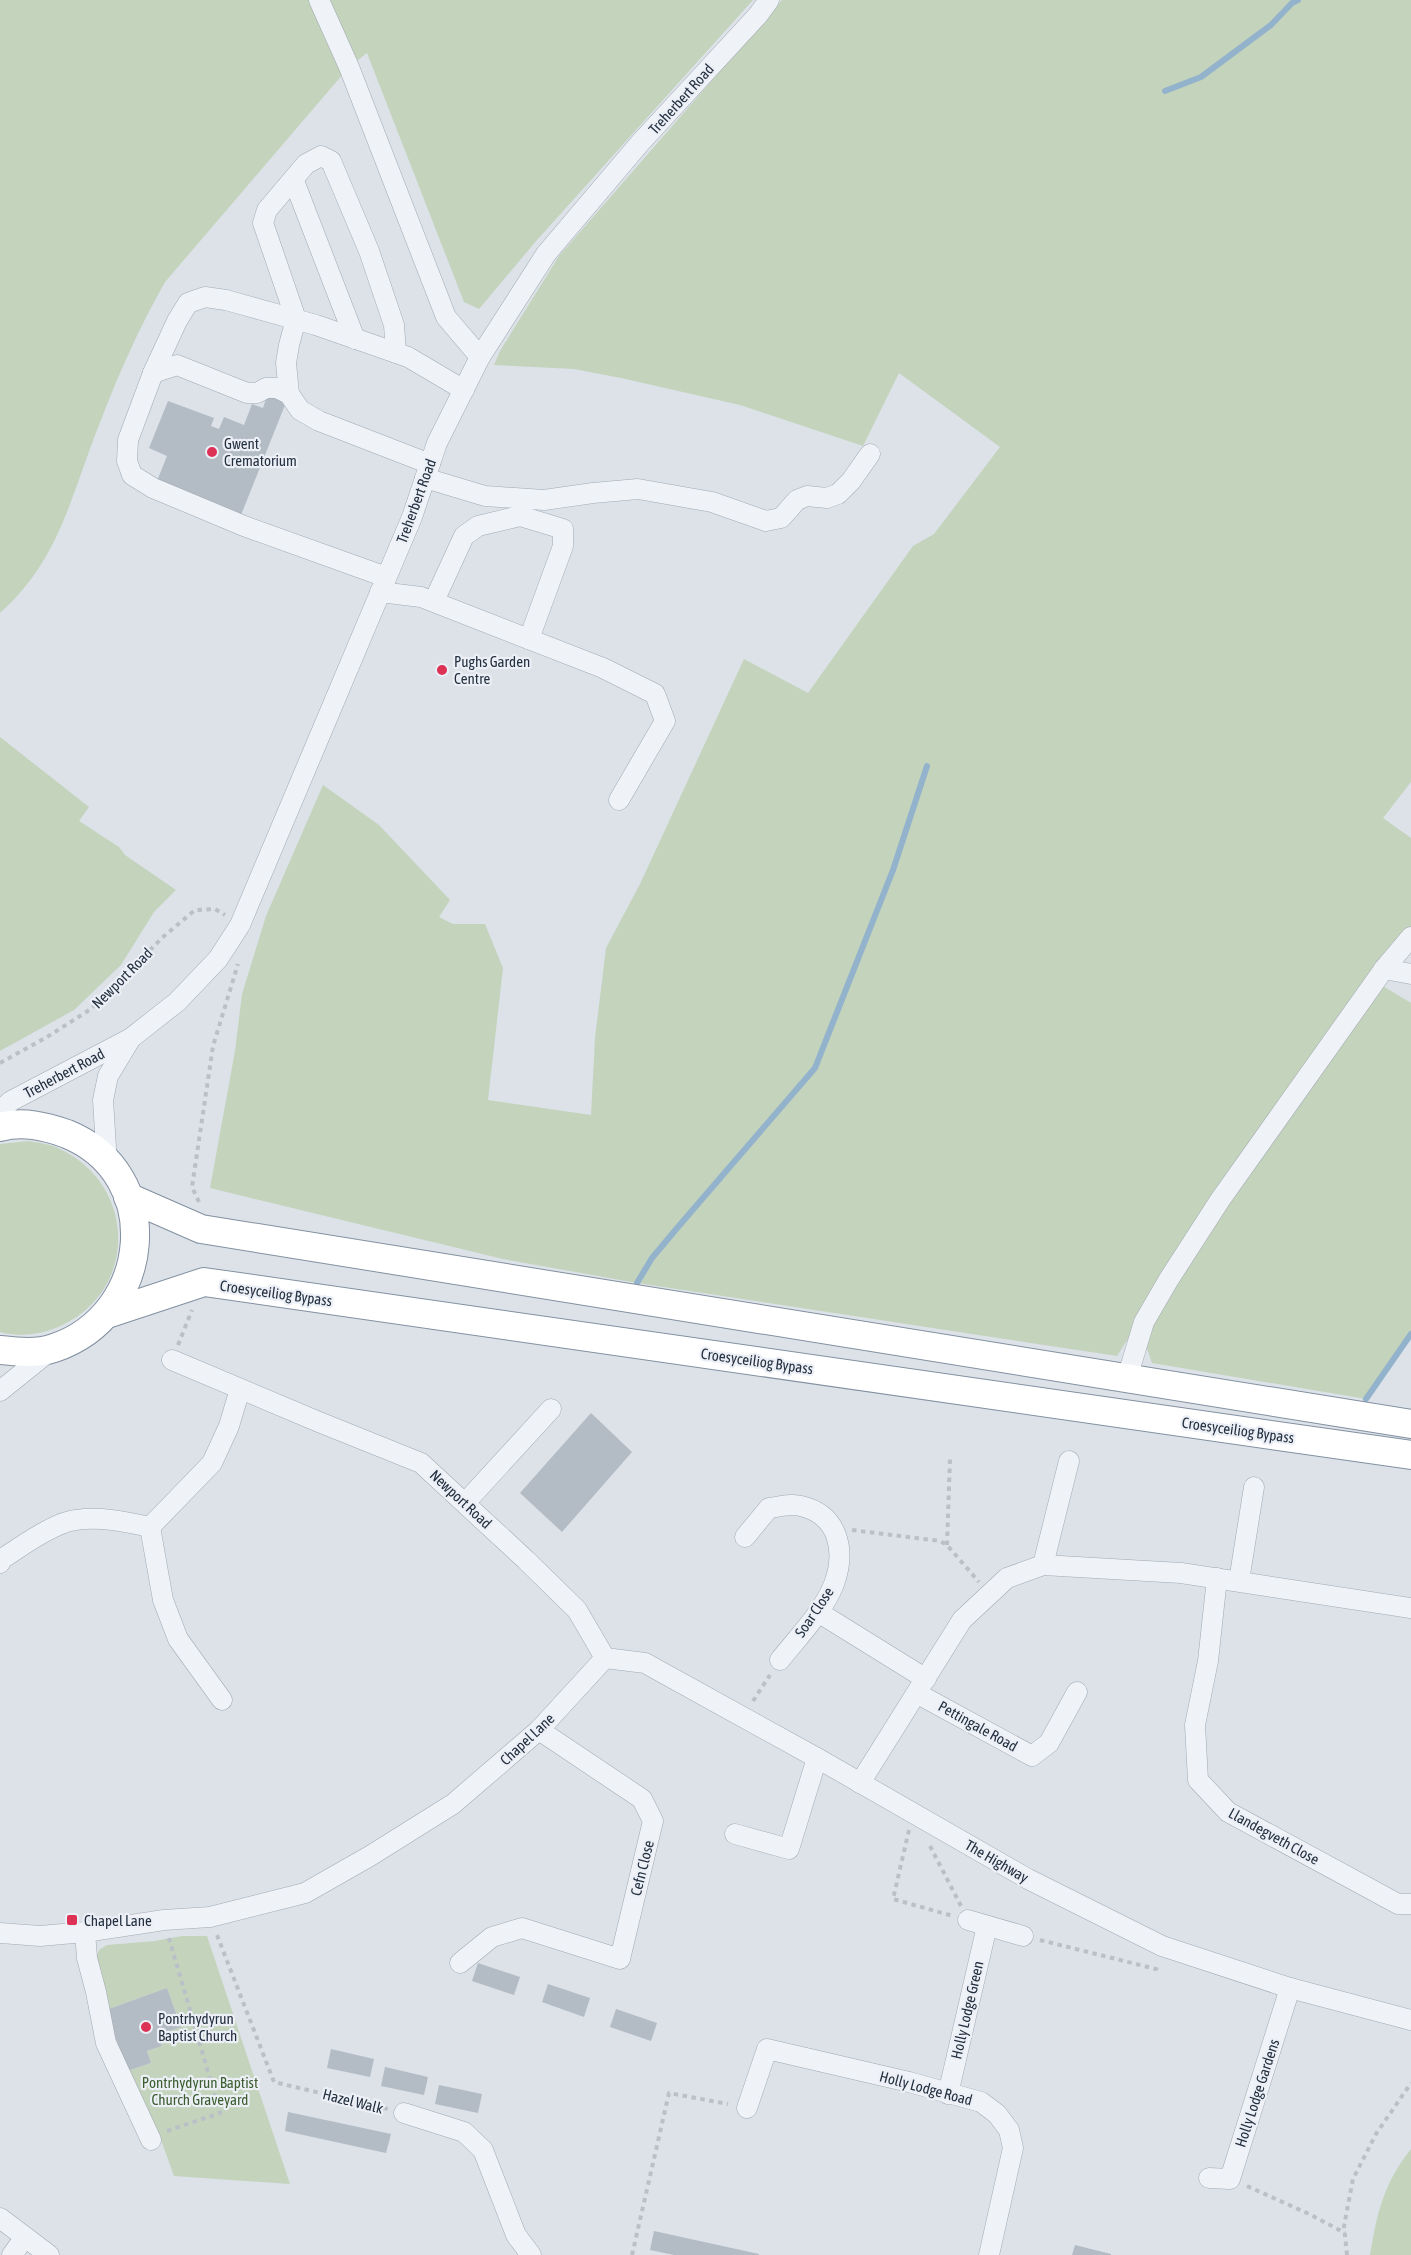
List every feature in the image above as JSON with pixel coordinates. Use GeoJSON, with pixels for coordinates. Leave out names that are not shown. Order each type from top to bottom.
{"type":"FeatureCollection","features":[{"type":"Feature","properties":{"kind":"highway"},"geometry":{"type":"LineString","coordinates":[[0,1127],[11,1124],[47,1126],[80,1140],[108,1163],[119,1179],[128,1197],[135,1227],[134,1258],[124,1288],[107,1314],[82,1335],[53,1348],[23,1353],[0,1350]]}},
{"type":"Feature","properties":{"kind":"highway"},"geometry":{"type":"LineString","coordinates":[[128,1197],[206,1229],[1411,1424]]}},
{"type":"Feature","properties":{"kind":"highway","name":"Croesyceiliog Bypass"},"geometry":{"type":"LineString","coordinates":[[107,1314],[204,1282],[1411,1455]]}},
{"type":"Feature","properties":{"kind":"street"},"geometry":{"type":"LineString","coordinates":[[319,0],[349,67],[446,317],[480,357]]}},
{"type":"Feature","properties":{"kind":"street","name":"Treherbert Road"},"geometry":{"type":"LineString","coordinates":[[0,1111],[11,1101],[131,1038],[177,1002],[218,959],[240,925],[412,517],[437,443],[480,357],[546,254],[640,143],[758,15],[769,0]]}},
{"type":"Feature","properties":{"kind":"street"},"geometry":{"type":"LineString","coordinates":[[289,394],[286,363],[296,319],[263,223],[267,210],[294,181],[306,164],[321,156],[331,161],[369,251],[394,325],[396,353]]}},
{"type":"Feature","properties":{"kind":"street"},"geometry":{"type":"LineString","coordinates":[[294,181],[355,339]]}},
{"type":"Feature","properties":{"kind":"street"},"geometry":{"type":"LineString","coordinates":[[464,390],[408,357],[296,319],[226,300],[205,297],[188,303],[177,321],[153,373],[128,440],[127,461],[132,475],[153,489],[383,584],[603,668],[655,694],[665,721],[619,800]]}},
{"type":"Feature","properties":{"kind":"street"},"geometry":{"type":"LineString","coordinates":[[153,373],[177,365],[247,393],[257,393],[266,388],[277,388],[289,394],[300,410],[319,421],[484,496],[544,500],[638,489],[712,502],[766,521],[781,518],[797,500],[807,496],[827,498],[838,494],[851,481],[870,454]]}},
{"type":"Feature","properties":{"kind":"street"},"geometry":{"type":"LineString","coordinates":[[434,602],[464,536],[478,526],[520,516],[563,529],[563,546],[529,639]]}},
{"type":"Feature","properties":{"kind":"street"},"geometry":{"type":"LineString","coordinates":[[1126,1378],[1144,1322],[1220,1200],[1384,969],[1411,937]]}},
{"type":"Feature","properties":{"kind":"street"},"geometry":{"type":"LineString","coordinates":[[1384,969],[1411,974]]}},
{"type":"Feature","properties":{"kind":"street","name":"Treherbert Road"},"geometry":{"type":"LineString","coordinates":[[108,1163],[103,1100],[108,1076],[131,1038]]}},
{"type":"Feature","properties":{"kind":"street"},"geometry":{"type":"LineString","coordinates":[[0,1391],[53,1348]]}},
{"type":"Feature","properties":{"kind":"street","name":"Newport Road"},"geometry":{"type":"LineString","coordinates":[[172,1360],[421,1463],[577,1610],[605,1658]]}},
{"type":"Feature","properties":{"kind":"street"},"geometry":{"type":"LineString","coordinates":[[150,1527],[212,1463],[229,1426],[240,1389]]}},
{"type":"Feature","properties":{"kind":"street"},"geometry":{"type":"LineString","coordinates":[[465,1503],[551,1408]]}},
{"type":"Feature","properties":{"kind":"street"},"geometry":{"type":"LineString","coordinates":[[1043,1565],[1069,1461]]}},
{"type":"Feature","properties":{"kind":"street"},"geometry":{"type":"LineString","coordinates":[[1239,1581],[1254,1487]]}},
{"type":"Feature","properties":{"kind":"street"},"geometry":{"type":"LineString","coordinates":[[745,1537],[769,1508],[800,1505],[825,1515],[837,1533]]}},
{"type":"Feature","properties":{"kind":"street"},"geometry":{"type":"LineString","coordinates":[[0,1563],[2,1559],[35,1537],[75,1520],[123,1521],[150,1527]]}},
{"type":"Feature","properties":{"kind":"street"},"geometry":{"type":"LineString","coordinates":[[150,1527],[163,1600],[178,1639],[222,1700]]}},
{"type":"Feature","properties":{"kind":"street","name":"Soar Close"},"geometry":{"type":"LineString","coordinates":[[780,1660],[818,1612],[834,1584],[839,1559],[837,1533]]}},
{"type":"Feature","properties":{"kind":"street"},"geometry":{"type":"LineString","coordinates":[[860,1783],[962,1620],[1007,1578],[1043,1565],[1180,1573],[1411,1608]]}},
{"type":"Feature","properties":{"kind":"street","name":"Llandegveth Close"},"geometry":{"type":"LineString","coordinates":[[1217,1578],[1208,1661],[1195,1725],[1198,1780],[1228,1812],[1398,1904],[1411,1904]]}},
{"type":"Feature","properties":{"kind":"street","name":"Pettingale Road"},"geometry":{"type":"LineString","coordinates":[[818,1612],[922,1686],[1032,1756],[1049,1743],[1077,1692]]}},
{"type":"Feature","properties":{"kind":"street","name":"The Highway"},"geometry":{"type":"LineString","coordinates":[[605,1658],[645,1663],[1028,1879],[1167,1947],[1290,1988],[1411,2020]]}},
{"type":"Feature","properties":{"kind":"street","name":"Chapel Lane"},"geometry":{"type":"LineString","coordinates":[[0,1933],[40,1936],[164,1920],[210,1917],[305,1893],[453,1804],[539,1730],[605,1658]]}},
{"type":"Feature","properties":{"kind":"street","name":"Cefn Close"},"geometry":{"type":"LineString","coordinates":[[460,1963],[492,1937],[507,1930],[522,1928],[620,1959],[653,1821],[642,1799],[539,1730]]}},
{"type":"Feature","properties":{"kind":"street"},"geometry":{"type":"LineString","coordinates":[[735,1834],[789,1849],[817,1758]]}},
{"type":"Feature","properties":{"kind":"street"},"geometry":{"type":"LineString","coordinates":[[977,1923],[1023,1936]]}},
{"type":"Feature","properties":{"kind":"street","name":"Holly Lodge Green"},"geometry":{"type":"LineString","coordinates":[[948,2094],[977,1923]]}},
{"type":"Feature","properties":{"kind":"street"},"geometry":{"type":"LineString","coordinates":[[85,1932],[87,1958],[106,2043],[151,2140]]}},
{"type":"Feature","properties":{"kind":"street","name":"Holly Lodge Gardens"},"geometry":{"type":"LineString","coordinates":[[1230,2179],[1290,1988]]}},
{"type":"Feature","properties":{"kind":"street","name":"Holly Lodge Road"},"geometry":{"type":"LineString","coordinates":[[747,2108],[767,2049],[909,2082],[981,2102],[997,2114],[1009,2130],[1013,2148],[989,2255]]}},
{"type":"Feature","properties":{"kind":"street","name":"Hazel Walk"},"geometry":{"type":"LineString","coordinates":[[404,2113],[464,2132],[483,2150],[516,2235],[531,2255]]}},
{"type":"Feature","properties":{"kind":"street"},"geometry":{"type":"LineString","coordinates":[[1209,2178],[1230,2179]]}},
{"type":"Feature","properties":{"kind":"street"},"geometry":{"type":"LineString","coordinates":[[0,2218],[49,2255]]}},
{"type":"Feature","properties":{"kind":"street"},"geometry":{"type":"LineString","coordinates":[[12,2255],[25,2237]]}},
{"type":"Feature","properties":{"kind":"path","name":"Newport Road"},"geometry":{"type":"LineString","coordinates":[[0,1063],[91,1009],[163,937],[195,910],[215,909],[240,925]]}},
{"type":"Feature","properties":{"kind":"path"},"geometry":{"type":"LineString","coordinates":[[206,1229],[206,1219],[192,1187],[213,1046],[243,948],[240,925]]}},
{"type":"Feature","properties":{"kind":"path"},"geometry":{"type":"LineString","coordinates":[[172,1360],[204,1282]]}},
{"type":"Feature","properties":{"kind":"path"},"geometry":{"type":"LineString","coordinates":[[947,1545],[950,1460]]}},
{"type":"Feature","properties":{"kind":"path"},"geometry":{"type":"LineString","coordinates":[[837,1533],[848,1530],[940,1541],[947,1545],[989,1594]]}},
{"type":"Feature","properties":{"kind":"path"},"geometry":{"type":"LineString","coordinates":[[743,1717],[780,1660]]}},
{"type":"Feature","properties":{"kind":"path"},"geometry":{"type":"LineString","coordinates":[[912,1813],[892,1899],[977,1923]]}},
{"type":"Feature","properties":{"kind":"path"},"geometry":{"type":"LineString","coordinates":[[930,1845],[977,1923]]}},
{"type":"Feature","properties":{"kind":"path","name":"Hazel Walk"},"geometry":{"type":"LineString","coordinates":[[210,1917],[274,2082],[404,2113]]}},
{"type":"Feature","properties":{"kind":"path"},"geometry":{"type":"LineString","coordinates":[[151,2140],[159,2134],[220,2113],[164,1920]]}},
{"type":"Feature","properties":{"kind":"path"},"geometry":{"type":"LineString","coordinates":[[1023,1936],[1156,1969],[1167,1947]]}},
{"type":"Feature","properties":{"kind":"path"},"geometry":{"type":"LineString","coordinates":[[1347,2255],[1344,2226],[1353,2179],[1376,2134],[1411,2084]]}},
{"type":"Feature","properties":{"kind":"path"},"geometry":{"type":"LineString","coordinates":[[632,2255],[669,2093],[747,2108]]}},
{"type":"Feature","properties":{"kind":"path"},"geometry":{"type":"LineString","coordinates":[[1230,2179],[1309,2214],[1345,2233]]}},
{"type":"Feature","properties":{"kind":"green space"},"geometry":{"type":"Polygon","coordinates":[[[0,0],[753,0],[537,240],[479,309],[464,302],[367,53],[349,67],[165,282],[123,367],[51,547],[21,592],[0,613],[0,0]]]}},
{"type":"Feature","properties":{"kind":"green space"},"geometry":{"type":"Polygon","coordinates":[[[782,0],[1411,0],[1411,782],[1383,818],[1411,838],[1411,930],[1238,1164],[1117,1356],[637,1283],[503,1259],[210,1188],[235,1051],[242,994],[266,916],[323,785],[379,825],[450,900],[439,917],[453,924],[485,924],[503,968],[488,1100],[591,1115],[595,1038],[606,948],[640,884],[744,659],[808,693],[913,546],[934,534],[1000,447],[899,373],[863,446],[740,405],[621,378],[574,369],[494,365],[500,351],[559,256],[782,0]]]}},
{"type":"Feature","properties":{"kind":"green space"},"geometry":{"type":"Polygon","coordinates":[[[0,737],[89,807],[79,821],[119,847],[125,855],[176,890],[154,912],[121,965],[74,1010],[0,1051],[0,737]]]}},
{"type":"Feature","properties":{"kind":"green space"},"geometry":{"type":"Polygon","coordinates":[[[1383,986],[1411,1003],[1411,1334],[1366,1399],[1152,1363],[1145,1343],[1177,1276],[1383,986]]]}},
{"type":"Feature","properties":{"kind":"green space"},"geometry":{"type":"Polygon","coordinates":[[[29,1141],[56,1147],[86,1166],[104,1188],[115,1213],[118,1239],[114,1265],[103,1290],[84,1311],[51,1330],[15,1334],[0,1332],[0,1144],[29,1141]]]}},
{"type":"Feature","properties":{"kind":"green space","name":"Pontrhydyrun Baptist Church Graveyard"},"geometry":{"type":"Polygon","coordinates":[[[182,1936],[207,1936],[290,2184],[174,2176],[159,2134],[127,2071],[151,2063],[147,2051],[162,2046],[158,2035],[181,2027],[167,1988],[106,2010],[96,1958],[99,1950],[107,1945],[182,1936]]]}},
{"type":"Feature","properties":{"kind":"green space"},"geometry":{"type":"Polygon","coordinates":[[[1411,2149],[1411,2255],[1370,2255],[1388,2186],[1411,2149]]]}},
{"type":"Feature","properties":{"kind":"building","name":"Gwent Crematorium"},"geometry":{"type":"Polygon","coordinates":[[[268,393],[287,400],[241,515],[157,481],[167,456],[149,448],[168,401],[214,418],[211,426],[219,429],[224,417],[244,425],[252,404],[263,408],[268,393]]]}},
{"type":"Feature","properties":{"kind":"building"},"geometry":{"type":"Polygon","coordinates":[[[591,1413],[632,1452],[562,1532],[520,1493],[591,1413]]]}},
{"type":"Feature","properties":{"kind":"building"},"geometry":{"type":"Polygon","coordinates":[[[478,1963],[520,1977],[514,1995],[472,1981],[478,1963]]]}},
{"type":"Feature","properties":{"kind":"building"},"geometry":{"type":"Polygon","coordinates":[[[548,1984],[590,1998],[584,2017],[542,2002],[548,1984]]]}},
{"type":"Feature","properties":{"kind":"building","name":"Pontrhydyrun Baptist Church"},"geometry":{"type":"Polygon","coordinates":[[[167,1988],[181,2027],[158,2035],[162,2046],[147,2051],[151,2063],[127,2071],[106,2010],[167,1988]]]}},
{"type":"Feature","properties":{"kind":"building"},"geometry":{"type":"Polygon","coordinates":[[[616,2009],[657,2023],[651,2041],[610,2027],[616,2009]]]}},
{"type":"Feature","properties":{"kind":"building"},"geometry":{"type":"Polygon","coordinates":[[[331,2049],[374,2059],[370,2077],[327,2068],[331,2049]]]}},
{"type":"Feature","properties":{"kind":"building"},"geometry":{"type":"Polygon","coordinates":[[[385,2067],[428,2077],[424,2095],[381,2086],[385,2067]]]}},
{"type":"Feature","properties":{"kind":"building"},"geometry":{"type":"Polygon","coordinates":[[[439,2085],[482,2094],[478,2113],[435,2104],[439,2085]]]}},
{"type":"Feature","properties":{"kind":"building"},"geometry":{"type":"Polygon","coordinates":[[[288,2112],[391,2134],[386,2153],[285,2131],[288,2112]]]}},
{"type":"Feature","properties":{"kind":"building"},"geometry":{"type":"Polygon","coordinates":[[[654,2231],[759,2255],[674,2255],[650,2250],[654,2231]]]}},
{"type":"Feature","properties":{"kind":"building"},"geometry":{"type":"Polygon","coordinates":[[[1075,2245],[1111,2254],[1111,2255],[1072,2255],[1075,2245]]]}},
{"type":"Feature","properties":{"kind":"waterway"},"geometry":{"type":"LineString","coordinates":[[1165,91],[1201,77],[1271,25],[1292,3],[1298,0]]}},
{"type":"Feature","properties":{"kind":"waterway"},"geometry":{"type":"LineString","coordinates":[[637,1283],[652,1258],[815,1068],[893,870],[927,766]]}},
{"type":"Feature","properties":{"kind":"waterway"},"geometry":{"type":"LineString","coordinates":[[1366,1399],[1411,1334]]}},
{"type":"Feature","properties":{"kind":"place","name":"Gwent Crematorium"},"geometry":{"type":"Point","coordinates":[212,452]}},
{"type":"Feature","properties":{"kind":"place","name":"Pughs Garden Centre"},"geometry":{"type":"Point","coordinates":[442,670]}},
{"type":"Feature","properties":{"kind":"place","name":"Chapel Lane"},"geometry":{"type":"Point","coordinates":[72,1920]}},
{"type":"Feature","properties":{"kind":"place","name":"Pontrhydyrun Baptist Church"},"geometry":{"type":"Point","coordinates":[146,2027]}}]}
